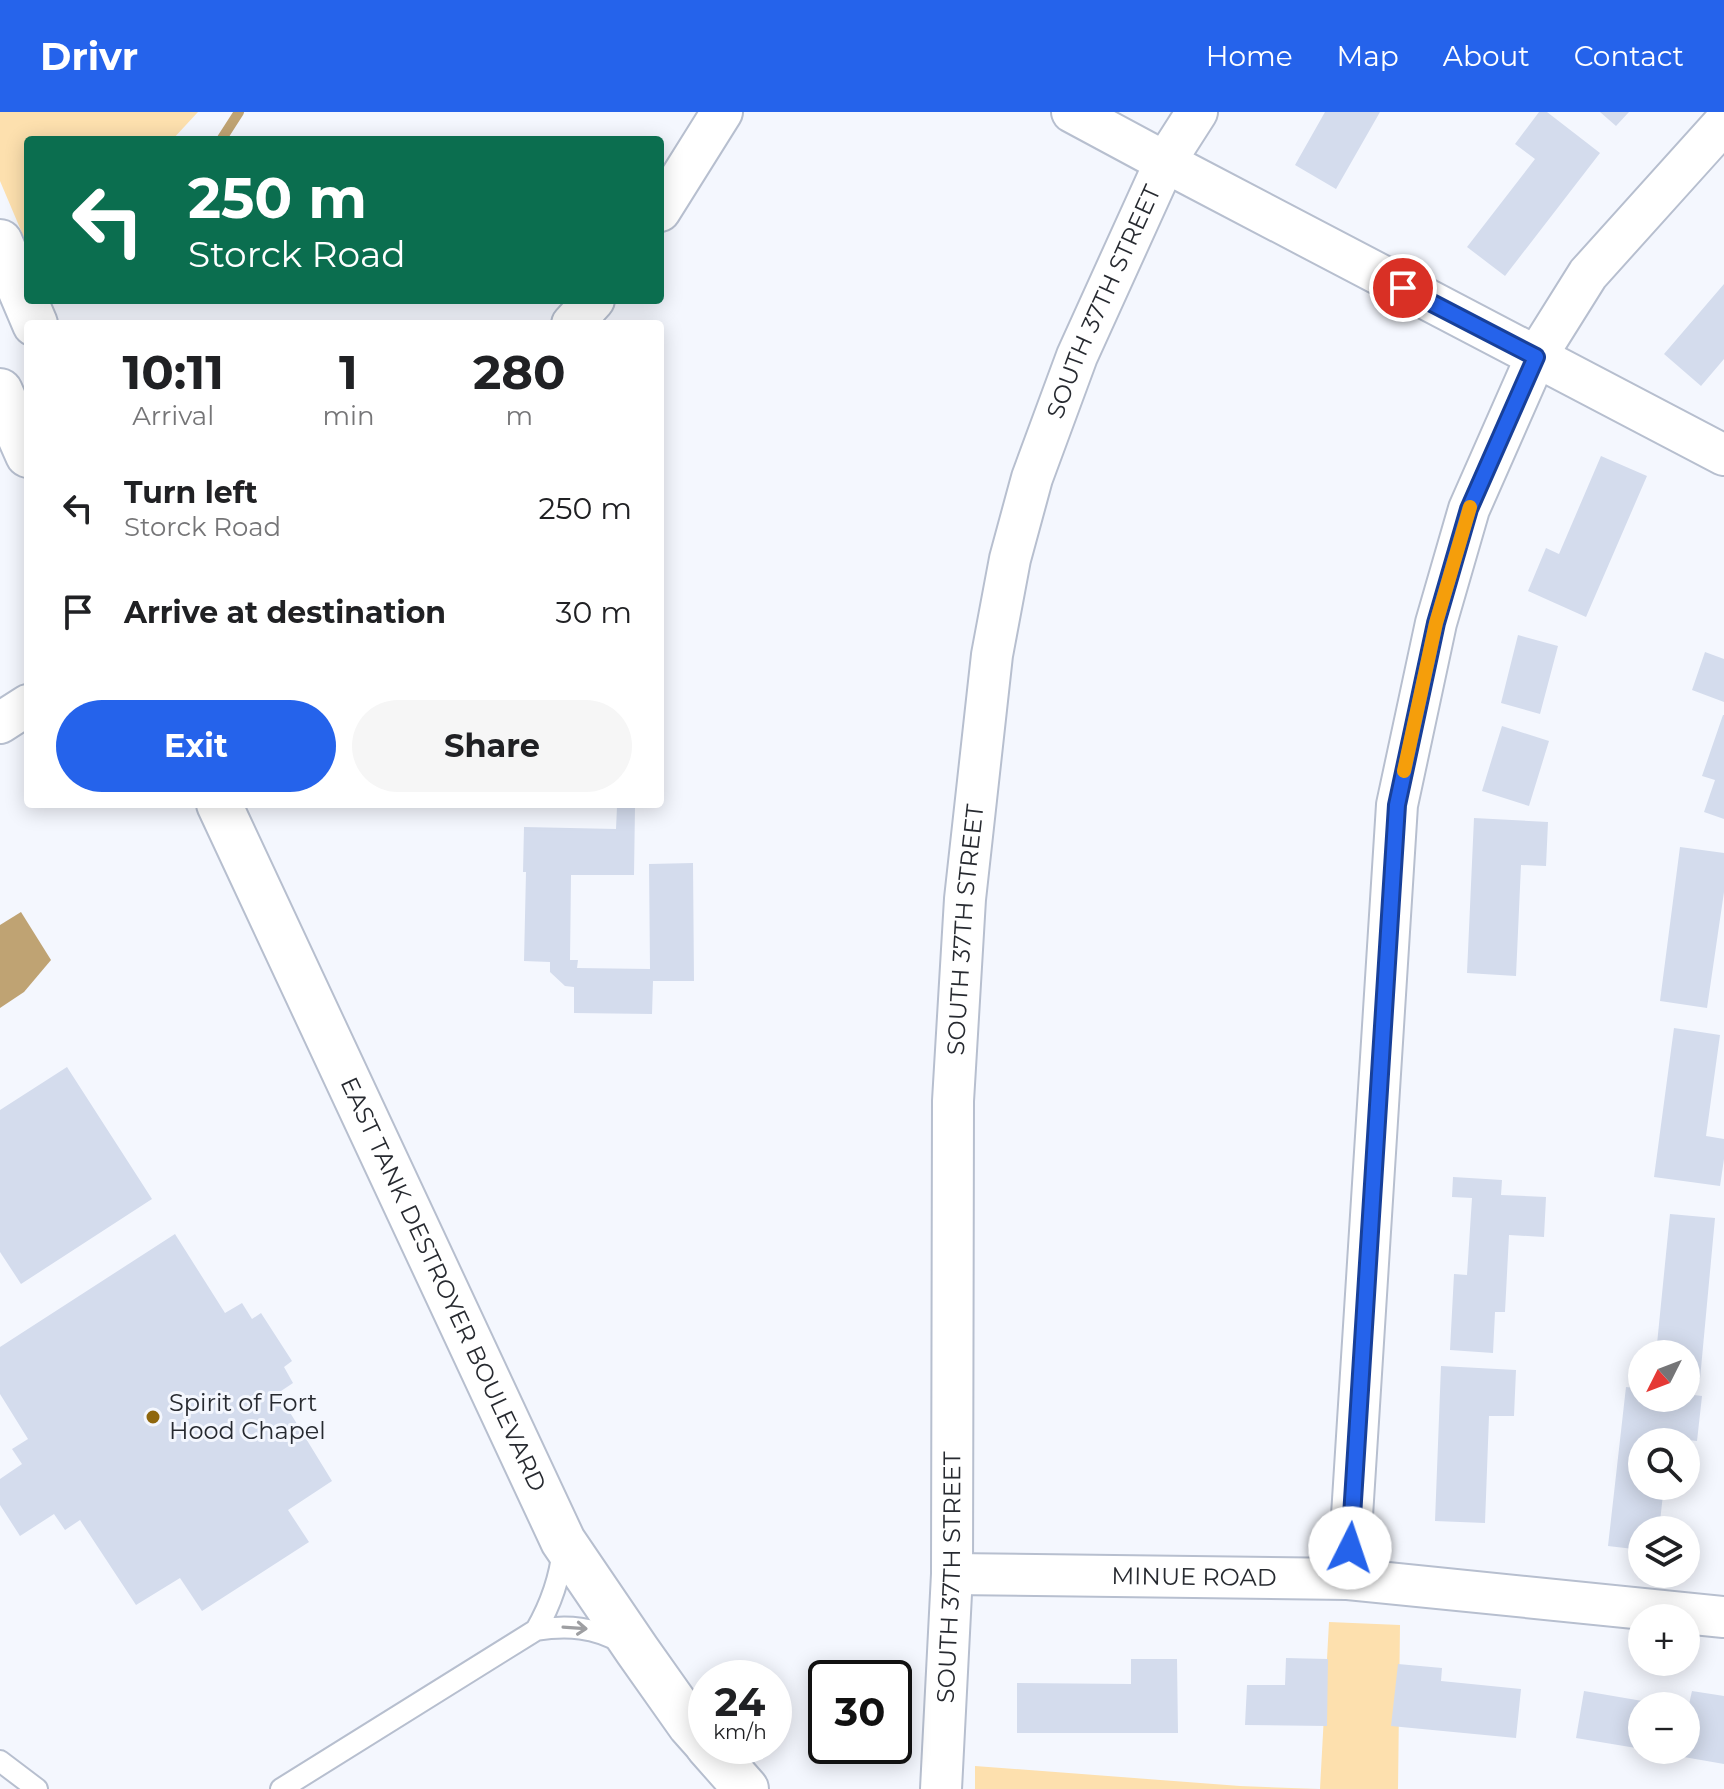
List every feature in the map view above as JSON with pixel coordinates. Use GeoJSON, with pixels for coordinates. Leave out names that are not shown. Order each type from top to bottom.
{"type":"FeatureCollection","features":[{"type":"Feature","properties":{"kind":"street"},"geometry":{"type":"LineString","coordinates":[[664,205],[722,112]]}},
{"type":"Feature","properties":{"kind":"street"},"geometry":{"type":"LineString","coordinates":[[1072,112],[1724,455]]}},
{"type":"Feature","properties":{"kind":"street","name":"SOUTH 37TH STREET"},"geometry":{"type":"LineString","coordinates":[[941,1789],[952,1574],[953,1101],[965,899],[992,655],[1010,559],[1032,478],[1077,356],[1165,162],[1197,112]]}},
{"type":"Feature","properties":{"kind":"street"},"geometry":{"type":"LineString","coordinates":[[1348,1579],[1397,805],[1436,623],[1469,509],[1536,357],[1588,274],[1724,123]]}},
{"type":"Feature","properties":{"kind":"street"},"geometry":{"type":"LineString","coordinates":[[0,242],[24,298]]}},
{"type":"Feature","properties":{"kind":"street"},"geometry":{"type":"LineString","coordinates":[[576,320],[590,304]]}},
{"type":"Feature","properties":{"kind":"street"},"geometry":{"type":"LineString","coordinates":[[0,391],[24,446]]}},
{"type":"Feature","properties":{"kind":"street"},"geometry":{"type":"LineString","coordinates":[[0,723],[24,708]]}},
{"type":"Feature","properties":{"kind":"street","name":"EAST TANK DESTROYER BOULEVARD"},"geometry":{"type":"LineString","coordinates":[[221,808],[563,1541],[688,1722]]}},
{"type":"Feature","properties":{"kind":"street","name":"MINUE ROAD"},"geometry":{"type":"LineString","coordinates":[[952,1574],[1348,1579],[1724,1617]]}},
{"type":"Feature","properties":{"kind":"street","name":"EAST TANK DESTROYER BOULEVARD"},"geometry":{"type":"LineString","coordinates":[[724,1764],[746,1789]]}},
{"type":"Feature","properties":{"kind":"lane"},"geometry":{"type":"LineString","coordinates":[[536,1630],[550,1606],[561,1569],[563,1541]]}},
{"type":"Feature","properties":{"kind":"lane"},"geometry":{"type":"LineString","coordinates":[[281,1789],[536,1630],[555,1627],[590,1629],[637,1650]]}},
{"type":"Feature","properties":{"kind":"lane"},"geometry":{"type":"LineString","coordinates":[[0,1761],[37,1789]]}},
{"type":"Feature","properties":{"kind":"shaded area"},"geometry":{"type":"Polygon","coordinates":[[[0,112],[198,112],[176,136],[24,136],[24,238],[0,181],[0,112]]]}},
{"type":"Feature","properties":{"kind":"shaded area"},"geometry":{"type":"Polygon","coordinates":[[[21,912],[51,960],[24,992],[0,1008],[0,925],[21,912]]]}},
{"type":"Feature","properties":{"kind":"shaded area"},"geometry":{"type":"Polygon","coordinates":[[[1329,1622],[1400,1625],[1398,1789],[1320,1789],[1329,1622]]]}},
{"type":"Feature","properties":{"kind":"shaded area"},"geometry":{"type":"Polygon","coordinates":[[[975,1766],[1240,1786],[1320,1789],[975,1789],[975,1766]]]}},
{"type":"Feature","properties":{"kind":"building"},"geometry":{"type":"Polygon","coordinates":[[[1325,112],[1380,112],[1336,189],[1295,165],[1325,112]]]}},
{"type":"Feature","properties":{"kind":"building"},"geometry":{"type":"Polygon","coordinates":[[[1539,112],[1547,112],[1600,153],[1505,276],[1467,247],[1535,159],[1515,144],[1539,112]]]}},
{"type":"Feature","properties":{"kind":"building"},"geometry":{"type":"Polygon","coordinates":[[[1600,112],[1629,112],[1616,126],[1600,112]]]}},
{"type":"Feature","properties":{"kind":"building"},"geometry":{"type":"Polygon","coordinates":[[[1724,284],[1724,359],[1701,386],[1664,354],[1724,284]]]}},
{"type":"Feature","properties":{"kind":"building"},"geometry":{"type":"Polygon","coordinates":[[[1601,456],[1647,476],[1586,617],[1528,591],[1546,548],[1559,554],[1601,456]]]}},
{"type":"Feature","properties":{"kind":"building"},"geometry":{"type":"Polygon","coordinates":[[[1518,635],[1558,646],[1540,714],[1501,703],[1518,635]]]}},
{"type":"Feature","properties":{"kind":"building"},"geometry":{"type":"Polygon","coordinates":[[[1705,652],[1724,659],[1724,702],[1692,690],[1705,652]]]}},
{"type":"Feature","properties":{"kind":"building"},"geometry":{"type":"Polygon","coordinates":[[[1723,715],[1724,819],[1704,812],[1715,780],[1702,776],[1723,715]]]}},
{"type":"Feature","properties":{"kind":"building"},"geometry":{"type":"Polygon","coordinates":[[[1502,726],[1549,741],[1529,806],[1482,791],[1502,726]]]}},
{"type":"Feature","properties":{"kind":"building"},"geometry":{"type":"Polygon","coordinates":[[[617,808],[635,808],[634,875],[571,875],[570,960],[578,960],[577,968],[650,969],[649,864],[693,863],[694,981],[653,981],[652,1014],[574,1013],[574,987],[565,986],[550,972],[550,962],[524,961],[524,827],[616,829],[617,808]]]}},
{"type":"Feature","properties":{"kind":"building"},"geometry":{"type":"Polygon","coordinates":[[[1474,818],[1548,822],[1546,866],[1521,865],[1516,976],[1467,973],[1474,818]]]}},
{"type":"Feature","properties":{"kind":"building"},"geometry":{"type":"Polygon","coordinates":[[[1680,847],[1724,853],[1724,892],[1707,1008],[1660,1001],[1680,847]]]}},
{"type":"Feature","properties":{"kind":"building"},"geometry":{"type":"Polygon","coordinates":[[[1674,1028],[1720,1035],[1706,1136],[1724,1139],[1720,1186],[1654,1177],[1674,1028]]]}},
{"type":"Feature","properties":{"kind":"building"},"geometry":{"type":"Polygon","coordinates":[[[67,1067],[152,1199],[21,1284],[0,1252],[0,1110],[67,1067]]]}},
{"type":"Feature","properties":{"kind":"building"},"geometry":{"type":"Polygon","coordinates":[[[1453,1177],[1502,1180],[1501,1195],[1546,1197],[1544,1237],[1509,1235],[1505,1312],[1495,1312],[1493,1353],[1450,1350],[1454,1274],[1467,1275],[1472,1198],[1452,1197],[1453,1177]]]}},
{"type":"Feature","properties":{"kind":"building"},"geometry":{"type":"Polygon","coordinates":[[[1670,1214],[1715,1218],[1700,1379],[1700,1340],[1657,1340],[1670,1214]]]}},
{"type":"Feature","properties":{"kind":"building","name":"Spirit of Fort Hood Chapel"},"geometry":{"type":"Polygon","coordinates":[[[175,1234],[225,1313],[242,1303],[252,1319],[261,1313],[292,1361],[284,1367],[293,1383],[278,1393],[332,1481],[288,1510],[309,1542],[202,1611],[180,1578],[136,1605],[80,1520],[65,1530],[54,1514],[20,1536],[0,1505],[0,1479],[22,1464],[12,1449],[28,1439],[0,1394],[0,1347],[175,1234]]]}},
{"type":"Feature","properties":{"kind":"building"},"geometry":{"type":"Polygon","coordinates":[[[1441,1366],[1516,1370],[1514,1416],[1489,1416],[1485,1523],[1435,1521],[1441,1366]]]}},
{"type":"Feature","properties":{"kind":"building"},"geometry":{"type":"Polygon","coordinates":[[[1626,1387],[1628,1412],[1700,1412],[1702,1396],[1698,1428],[1628,1428],[1628,1500],[1662,1500],[1661,1516],[1628,1516],[1628,1548],[1608,1546],[1626,1387]]]}},
{"type":"Feature","properties":{"kind":"building"},"geometry":{"type":"Polygon","coordinates":[[[1286,1658],[1328,1659],[1327,1726],[1245,1725],[1247,1685],[1285,1685],[1286,1658]]]}},
{"type":"Feature","properties":{"kind":"building"},"geometry":{"type":"Polygon","coordinates":[[[1131,1659],[1177,1659],[1178,1733],[1017,1733],[1017,1683],[1131,1684],[1131,1659]]]}},
{"type":"Feature","properties":{"kind":"building"},"geometry":{"type":"Polygon","coordinates":[[[1398,1664],[1442,1668],[1441,1681],[1521,1689],[1516,1738],[1391,1726],[1398,1664]]]}},
{"type":"Feature","properties":{"kind":"building"},"geometry":{"type":"Polygon","coordinates":[[[1584,1691],[1628,1699],[1628,1747],[1576,1738],[1584,1691]]]}},
{"type":"Feature","properties":{"kind":"building"},"geometry":{"type":"Polygon","coordinates":[[[1700,1692],[1724,1696],[1724,1764],[1700,1760],[1700,1692]]]}},
{"type":"Feature","properties":{"kind":"waterway"},"geometry":{"type":"LineString","coordinates":[[224,136],[239,112]]}},
{"type":"Feature","properties":{"kind":"slow traffic"},"geometry":{"type":"LineString","coordinates":[[1404,771],[1436,623],[1470,507]]}},
{"type":"Feature","properties":{"kind":"place","name":"Spirit of Fort Hood Chapel"},"geometry":{"type":"Point","coordinates":[153,1417]}},
{"type":"Feature","properties":{"kind":"route"},"geometry":{"type":"LineString","coordinates":[[1350,1548],[1397,805],[1436,623],[1469,509],[1536,357],[1403,288]]}}]}
